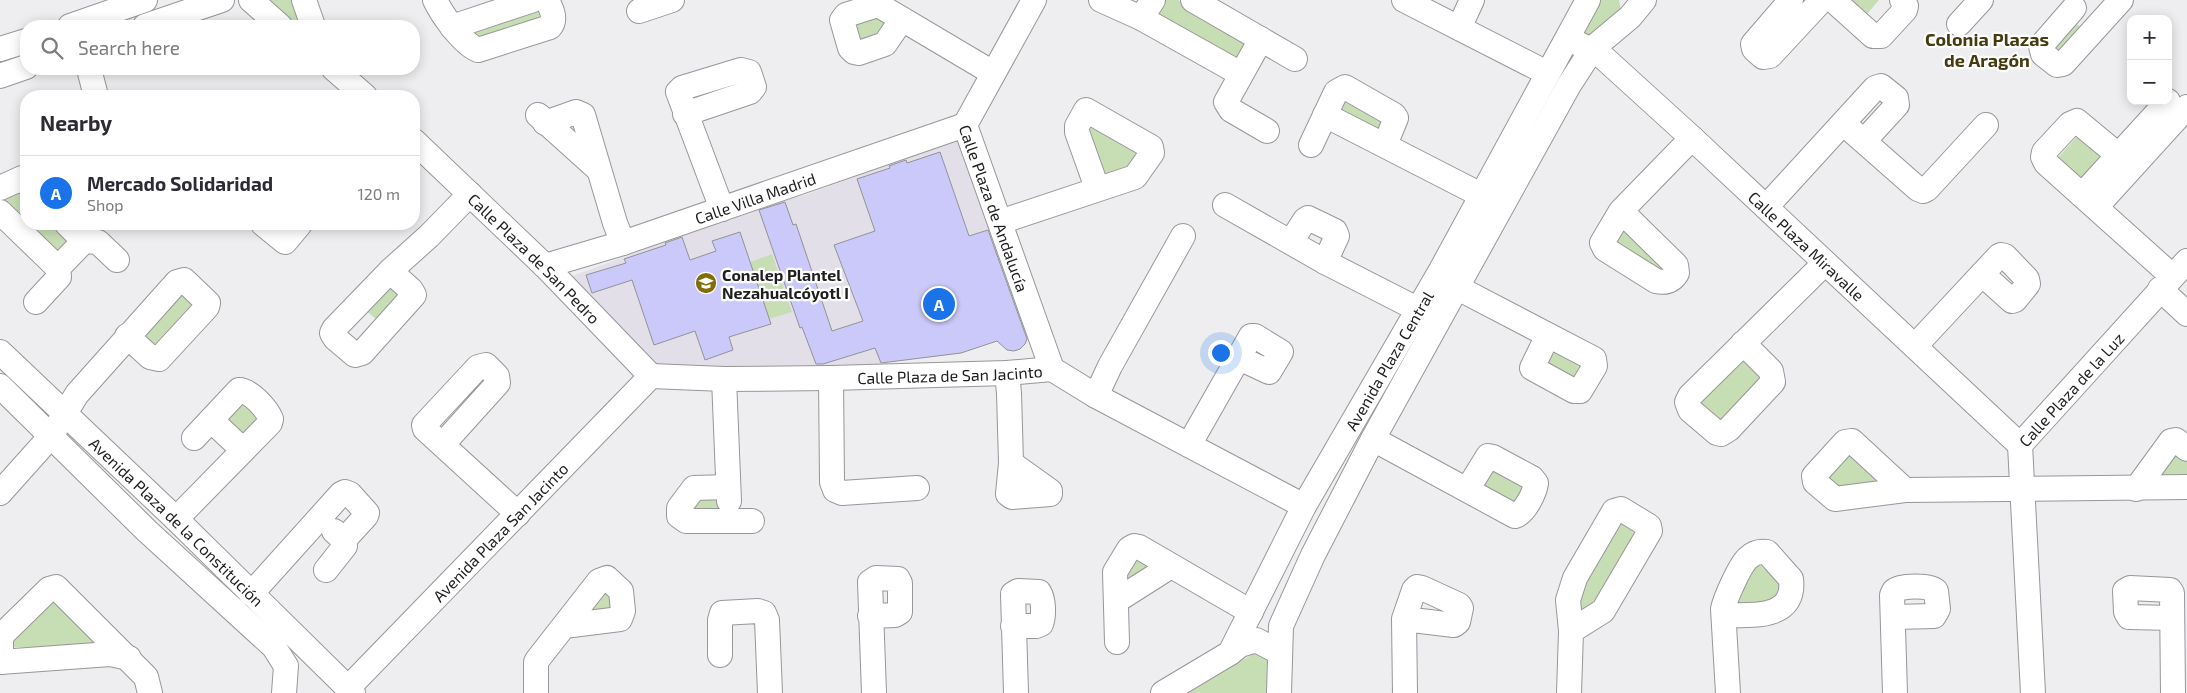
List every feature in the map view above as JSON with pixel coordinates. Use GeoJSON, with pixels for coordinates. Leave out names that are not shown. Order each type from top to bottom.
{"type":"FeatureCollection","features":[{"type":"Feature","properties":{"kind":"street"},"geometry":{"type":"LineString","coordinates":[[83,15],[145,0]]}},
{"type":"Feature","properties":{"kind":"street"},"geometry":{"type":"LineString","coordinates":[[162,20],[222,0]]}},
{"type":"Feature","properties":{"kind":"street"},"geometry":{"type":"LineString","coordinates":[[251,0],[273,20]]}},
{"type":"Feature","properties":{"kind":"street"},"geometry":{"type":"LineString","coordinates":[[304,0],[311,20]]}},
{"type":"Feature","properties":{"kind":"street"},"geometry":{"type":"LineString","coordinates":[[435,0],[452,26],[473,48],[481,50],[550,27],[554,20],[547,0]]}},
{"type":"Feature","properties":{"kind":"street"},"geometry":{"type":"LineString","coordinates":[[452,26],[533,0]]}},
{"type":"Feature","properties":{"kind":"street","name":"Calle Plaza de Andalucía"},"geometry":{"type":"LineString","coordinates":[[1034,0],[965,125],[1052,369]]}},
{"type":"Feature","properties":{"kind":"street"},"geometry":{"type":"LineString","coordinates":[[1101,0],[1147,9],[1241,74]]}},
{"type":"Feature","properties":{"kind":"street"},"geometry":{"type":"LineString","coordinates":[[1193,0],[1295,59]]}},
{"type":"Feature","properties":{"kind":"street"},"geometry":{"type":"LineString","coordinates":[[1404,0],[1441,8],[1459,28],[1547,73]]}},
{"type":"Feature","properties":{"kind":"street"},"geometry":{"type":"LineString","coordinates":[[1459,28],[1472,0]]}},
{"type":"Feature","properties":{"kind":"street","name":"Avenida Plaza Central"},"geometry":{"type":"LineString","coordinates":[[1230,653],[1304,506],[1418,310],[1472,190],[1547,73],[1588,0]]}},
{"type":"Feature","properties":{"kind":"street"},"geometry":{"type":"LineString","coordinates":[[1792,0],[1753,44],[1754,49],[1763,57],[1770,56],[1822,0]]}},
{"type":"Feature","properties":{"kind":"street"},"geometry":{"type":"LineString","coordinates":[[1833,0],[1877,38],[1905,10],[1904,3]]}},
{"type":"Feature","properties":{"kind":"street"},"geometry":{"type":"LineString","coordinates":[[1960,24],[1981,0]]}},
{"type":"Feature","properties":{"kind":"street"},"geometry":{"type":"LineString","coordinates":[[2096,27],[2070,4],[2040,48],[2043,54],[2056,65],[2061,65],[2121,0]]}},
{"type":"Feature","properties":{"kind":"street","name":"Avenida Plaza Central"},"geometry":{"type":"LineString","coordinates":[[1279,693],[1281,626],[1330,521],[1545,126],[1593,48],[1634,5]]}},
{"type":"Feature","properties":{"kind":"street"},"geometry":{"type":"LineString","coordinates":[[902,19],[993,73]]}},
{"type":"Feature","properties":{"kind":"street","name":"Calle Plaza Miravalle"},"geometry":{"type":"LineString","coordinates":[[1573,28],[1573,35],[1578,44],[1587,48],[1593,48],[2020,445]]}},
{"type":"Feature","properties":{"kind":"street"},"geometry":{"type":"LineString","coordinates":[[1261,39],[1227,100],[1227,105],[1231,110],[1267,131]]}},
{"type":"Feature","properties":{"kind":"street"},"geometry":{"type":"LineString","coordinates":[[0,49],[20,43]]}},
{"type":"Feature","properties":{"kind":"street"},"geometry":{"type":"LineString","coordinates":[[0,76],[20,69]]}},
{"type":"Feature","properties":{"kind":"street"},"geometry":{"type":"LineString","coordinates":[[91,75],[94,90]]}},
{"type":"Feature","properties":{"kind":"street"},"geometry":{"type":"LineString","coordinates":[[342,75],[358,90]]}},
{"type":"Feature","properties":{"kind":"street"},"geometry":{"type":"LineString","coordinates":[[1766,207],[1879,85],[1896,98],[1896,107],[1864,141]]}},
{"type":"Feature","properties":{"kind":"street"},"geometry":{"type":"LineString","coordinates":[[1311,145],[1324,114],[1336,92],[1342,87],[1348,88],[1394,115],[1396,118],[1395,124],[1384,145]]}},
{"type":"Feature","properties":{"kind":"street"},"geometry":{"type":"LineString","coordinates":[[2089,201],[2187,107],[2176,95],[2172,98]]}},
{"type":"Feature","properties":{"kind":"street"},"geometry":{"type":"LineString","coordinates":[[2089,201],[2118,155],[2164,105]]}},
{"type":"Feature","properties":{"kind":"street"},"geometry":{"type":"LineString","coordinates":[[598,169],[541,119],[576,112],[581,112],[585,118],[598,169],[623,243]]}},
{"type":"Feature","properties":{"kind":"street"},"geometry":{"type":"LineString","coordinates":[[685,114],[722,209]]}},
{"type":"Feature","properties":{"kind":"street"},"geometry":{"type":"LineString","coordinates":[[1324,114],[1472,190]]}},
{"type":"Feature","properties":{"kind":"street"},"geometry":{"type":"LineString","coordinates":[[2118,155],[2077,121],[2070,124],[2044,152],[2043,157],[2046,163],[2173,276],[2187,314]]}},
{"type":"Feature","properties":{"kind":"street"},"geometry":{"type":"LineString","coordinates":[[1843,123],[1918,189],[1923,191],[1927,189],[1986,125]]}},
{"type":"Feature","properties":{"kind":"street","name":"Calle Villa Madrid"},"geometry":{"type":"LineString","coordinates":[[545,266],[623,243],[965,125]]}},
{"type":"Feature","properties":{"kind":"street"},"geometry":{"type":"LineString","coordinates":[[1621,211],[1692,138]]}},
{"type":"Feature","properties":{"kind":"street","name":"Calle Plaza de San Pedro"},"geometry":{"type":"LineString","coordinates":[[420,147],[545,266],[652,376]]}},
{"type":"Feature","properties":{"kind":"street"},"geometry":{"type":"LineString","coordinates":[[0,188],[20,181]]}},
{"type":"Feature","properties":{"kind":"street"},"geometry":{"type":"LineString","coordinates":[[1000,222],[1097,188]]}},
{"type":"Feature","properties":{"kind":"street"},"geometry":{"type":"LineString","coordinates":[[390,271],[429,236],[470,194]]}},
{"type":"Feature","properties":{"kind":"street"},"geometry":{"type":"LineString","coordinates":[[1225,204],[1325,262],[1418,310]]}},
{"type":"Feature","properties":{"kind":"street"},"geometry":{"type":"LineString","coordinates":[[0,212],[58,268],[59,276],[36,302]]}},
{"type":"Feature","properties":{"kind":"street"},"geometry":{"type":"LineString","coordinates":[[1292,242],[1308,218],[1335,231],[1337,236],[1325,262]]}},
{"type":"Feature","properties":{"kind":"street"},"geometry":{"type":"LineString","coordinates":[[73,230],[84,241],[98,242],[117,260]]}},
{"type":"Feature","properties":{"kind":"street"},"geometry":{"type":"LineString","coordinates":[[271,230],[285,242],[295,230]]}},
{"type":"Feature","properties":{"kind":"street"},"geometry":{"type":"LineString","coordinates":[[1096,396],[1110,366],[1183,236]]}},
{"type":"Feature","properties":{"kind":"street"},"geometry":{"type":"LineString","coordinates":[[58,268],[84,241]]}},
{"type":"Feature","properties":{"kind":"street"},"geometry":{"type":"LineString","coordinates":[[1743,343],[1825,263]]}},
{"type":"Feature","properties":{"kind":"street"},"geometry":{"type":"LineString","coordinates":[[1915,346],[1982,274]]}},
{"type":"Feature","properties":{"kind":"street","name":"Calle Plaza de la Luz"},"geometry":{"type":"LineString","coordinates":[[2034,693],[2024,488],[2020,445],[2173,276]]}},
{"type":"Feature","properties":{"kind":"street"},"geometry":{"type":"LineString","coordinates":[[1456,287],[1548,335]]}},
{"type":"Feature","properties":{"kind":"street"},"geometry":{"type":"LineString","coordinates":[[0,493],[51,436],[65,416],[76,394],[127,336]]}},
{"type":"Feature","properties":{"kind":"street","name":"Avenida Plaza de la Constitución"},"geometry":{"type":"LineString","coordinates":[[0,352],[65,416],[176,519],[314,656],[351,690]]}},
{"type":"Feature","properties":{"kind":"street"},"geometry":{"type":"LineString","coordinates":[[1189,445],[1239,358]]}},
{"type":"Feature","properties":{"kind":"street","name":"Calle Plaza de San Jacinto"},"geometry":{"type":"LineString","coordinates":[[652,376],[724,379],[831,378],[1007,373],[1052,369],[1096,396],[1304,506]]}},
{"type":"Feature","properties":{"kind":"street"},"geometry":{"type":"LineString","coordinates":[[1007,373],[1011,463]]}},
{"type":"Feature","properties":{"kind":"street","name":"Avenida Plaza San Jacinto"},"geometry":{"type":"LineString","coordinates":[[351,690],[652,376]]}},
{"type":"Feature","properties":{"kind":"street"},"geometry":{"type":"LineString","coordinates":[[831,378],[832,482],[835,490],[842,493],[917,488]]}},
{"type":"Feature","properties":{"kind":"street"},"geometry":{"type":"LineString","coordinates":[[724,379],[728,487],[740,521],[686,521],[680,519],[679,508],[694,488],[728,487]]}},
{"type":"Feature","properties":{"kind":"street","name":"Avenida Plaza de la Constitución"},"geometry":{"type":"LineString","coordinates":[[0,386],[147,532],[274,647],[286,666]]}},
{"type":"Feature","properties":{"kind":"street"},"geometry":{"type":"LineString","coordinates":[[176,519],[270,423],[271,419],[268,413],[246,391],[242,390],[237,392],[194,438]]}},
{"type":"Feature","properties":{"kind":"street"},"geometry":{"type":"LineString","coordinates":[[211,420],[243,450]]}},
{"type":"Feature","properties":{"kind":"street"},"geometry":{"type":"LineString","coordinates":[[1373,439],[1467,490]]}},
{"type":"Feature","properties":{"kind":"street"},"geometry":{"type":"LineString","coordinates":[[2136,489],[2171,441],[2176,440],[2187,449]]}},
{"type":"Feature","properties":{"kind":"street"},"geometry":{"type":"LineString","coordinates":[[443,444],[518,514]]}},
{"type":"Feature","properties":{"kind":"street"},"geometry":{"type":"LineString","coordinates":[[1905,490],[2187,487]]}},
{"type":"Feature","properties":{"kind":"street"},"geometry":{"type":"LineString","coordinates":[[252,594],[341,494],[345,492],[350,494],[365,508],[367,515],[344,540]]}},
{"type":"Feature","properties":{"kind":"street"},"geometry":{"type":"LineString","coordinates":[[1570,693],[1571,631],[1568,600],[1575,578],[1614,510],[1621,509],[1649,526],[1650,531],[1603,611],[1571,631]]}},
{"type":"Feature","properties":{"kind":"street"},"geometry":{"type":"LineString","coordinates":[[319,519],[344,540],[345,546],[326,570]]}},
{"type":"Feature","properties":{"kind":"street"},"geometry":{"type":"LineString","coordinates":[[1117,642],[1115,572],[1131,547],[1139,547],[1251,612]]}},
{"type":"Feature","properties":{"kind":"street"},"geometry":{"type":"LineString","coordinates":[[1116,601],[1171,566]]}},
{"type":"Feature","properties":{"kind":"street"},"geometry":{"type":"LineString","coordinates":[[128,658],[110,654],[1,662],[1,640],[3,634],[53,587],[60,589],[128,658],[146,677],[150,693]]}},
{"type":"Feature","properties":{"kind":"street"},"geometry":{"type":"LineString","coordinates":[[720,655],[720,620],[722,613],[758,611],[764,613],[767,620],[770,693]]}},
{"type":"Feature","properties":{"kind":"street"},"geometry":{"type":"LineString","coordinates":[[1724,615],[1728,693]]}},
{"type":"Feature","properties":{"kind":"street"},"geometry":{"type":"LineString","coordinates":[[870,616],[874,693]]}},
{"type":"Feature","properties":{"kind":"street"},"geometry":{"type":"LineString","coordinates":[[1893,617],[1895,693]]}},
{"type":"Feature","properties":{"kind":"street"},"geometry":{"type":"LineString","coordinates":[[2172,618],[2173,693]]}},
{"type":"Feature","properties":{"kind":"street"},"geometry":{"type":"LineString","coordinates":[[1404,619],[1406,693]]}},
{"type":"Feature","properties":{"kind":"street"},"geometry":{"type":"LineString","coordinates":[[536,693],[536,662],[564,626]]}},
{"type":"Feature","properties":{"kind":"street"},"geometry":{"type":"LineString","coordinates":[[1013,626],[1016,693]]}},
{"type":"Feature","properties":{"kind":"street"},"geometry":{"type":"LineString","coordinates":[[1163,693],[1230,653],[1240,644],[1256,640],[1279,652]]}},
{"type":"Feature","properties":{"kind":"street"},"geometry":{"type":"LineString","coordinates":[[284,693],[286,666],[314,656]]}},
{"type":"Feature","properties":{"kind":"shaded area","name":"Conalep Plantel Nezahualcóyotl I"},"geometry":{"type":"Polygon","coordinates":[[[958,139],[990,229],[847,282],[882,364],[657,369],[567,278],[784,200],[805,195],[958,139]]]}},
{"type":"Feature","properties":{"kind":"green space"},"geometry":{"type":"Polygon","coordinates":[[[259,0],[296,0],[304,20],[281,20],[259,0]]]}},
{"type":"Feature","properties":{"kind":"green space"},"geometry":{"type":"Polygon","coordinates":[[[1160,0],[1178,0],[1248,38],[1234,66],[1149,20],[1160,0]]]}},
{"type":"Feature","properties":{"kind":"green space"},"geometry":{"type":"Polygon","coordinates":[[[1598,0],[1619,0],[1621,10],[1595,40],[1583,35],[1584,26],[1598,0]]]}},
{"type":"Feature","properties":{"kind":"green space"},"geometry":{"type":"Polygon","coordinates":[[[1840,0],[1879,0],[1862,20],[1840,0]]]}},
{"type":"Feature","properties":{"kind":"green space"},"geometry":{"type":"Polygon","coordinates":[[[541,6],[545,17],[474,41],[464,31],[541,6]]]}},
{"type":"Feature","properties":{"kind":"green space"},"geometry":{"type":"Polygon","coordinates":[[[877,12],[893,21],[882,38],[855,45],[847,22],[877,12]]]}},
{"type":"Feature","properties":{"kind":"green space"},"geometry":{"type":"Polygon","coordinates":[[[2072,24],[2079,25],[2081,31],[2059,55],[2049,48],[2072,24]]]}},
{"type":"Feature","properties":{"kind":"green space"},"geometry":{"type":"Polygon","coordinates":[[[1346,94],[1392,118],[1382,137],[1336,113],[1346,94]]]}},
{"type":"Feature","properties":{"kind":"green space"},"geometry":{"type":"Polygon","coordinates":[[[1085,119],[1139,151],[1131,171],[1101,182],[1085,119]]]}},
{"type":"Feature","properties":{"kind":"green space"},"geometry":{"type":"Polygon","coordinates":[[[2080,133],[2105,156],[2080,185],[2054,162],[2080,133]]]}},
{"type":"Feature","properties":{"kind":"green space"},"geometry":{"type":"Polygon","coordinates":[[[20,192],[20,224],[0,205],[0,194],[20,192]]]}},
{"type":"Feature","properties":{"kind":"green space"},"geometry":{"type":"Polygon","coordinates":[[[1620,223],[1666,264],[1664,274],[1609,243],[1620,223]]]}},
{"type":"Feature","properties":{"kind":"green space"},"geometry":{"type":"Polygon","coordinates":[[[26,230],[66,230],[77,240],[57,260],[26,230]]]}},
{"type":"Feature","properties":{"kind":"green space"},"geometry":{"type":"Polygon","coordinates":[[[772,254],[792,312],[769,319],[750,262],[772,254]]]}},
{"type":"Feature","properties":{"kind":"green space"},"geometry":{"type":"Polygon","coordinates":[[[391,278],[410,295],[383,325],[364,309],[391,278]]]}},
{"type":"Feature","properties":{"kind":"green space"},"geometry":{"type":"Polygon","coordinates":[[[178,287],[196,303],[156,348],[137,336],[178,287]]]}},
{"type":"Feature","properties":{"kind":"green space"},"geometry":{"type":"Polygon","coordinates":[[[1550,342],[1592,365],[1580,387],[1538,364],[1550,342]]]}},
{"type":"Feature","properties":{"kind":"green space"},"geometry":{"type":"Polygon","coordinates":[[[1744,352],[1770,378],[1721,429],[1693,403],[1744,352]]]}},
{"type":"Feature","properties":{"kind":"green space"},"geometry":{"type":"Polygon","coordinates":[[[240,399],[264,416],[248,439],[224,417],[240,399]]]}},
{"type":"Feature","properties":{"kind":"green space"},"geometry":{"type":"Polygon","coordinates":[[[1847,447],[1886,481],[1835,491],[1821,480],[1847,447]]]}},
{"type":"Feature","properties":{"kind":"green space"},"geometry":{"type":"Polygon","coordinates":[[[2172,452],[2187,459],[2187,482],[2150,484],[2172,452]]]}},
{"type":"Feature","properties":{"kind":"green space"},"geometry":{"type":"Polygon","coordinates":[[[1489,462],[1531,485],[1517,510],[1475,487],[1489,462]]]}},
{"type":"Feature","properties":{"kind":"green space"},"geometry":{"type":"Polygon","coordinates":[[[698,494],[722,494],[723,514],[691,515],[698,494]]]}},
{"type":"Feature","properties":{"kind":"green space"},"geometry":{"type":"Polygon","coordinates":[[[1613,519],[1639,527],[1600,603],[1579,616],[1579,578],[1613,519]]]}},
{"type":"Feature","properties":{"kind":"green space"},"geometry":{"type":"Polygon","coordinates":[[[1135,553],[1160,567],[1124,591],[1124,578],[1135,553]]]}},
{"type":"Feature","properties":{"kind":"green space"},"geometry":{"type":"Polygon","coordinates":[[[1760,565],[1778,580],[1781,587],[1774,605],[1735,610],[1751,567],[1760,565]]]}},
{"type":"Feature","properties":{"kind":"green space"},"geometry":{"type":"Polygon","coordinates":[[[609,585],[616,615],[582,618],[609,585]]]}},
{"type":"Feature","properties":{"kind":"green space"},"geometry":{"type":"Polygon","coordinates":[[[54,598],[108,647],[10,647],[10,636],[54,598]]]}},
{"type":"Feature","properties":{"kind":"green space"},"geometry":{"type":"Polygon","coordinates":[[[1255,653],[1263,655],[1269,661],[1272,693],[1184,693],[1255,653]]]}},
{"type":"Feature","properties":{"kind":"building"},"geometry":{"type":"Polygon","coordinates":[[[940,152],[969,236],[988,230],[1027,339],[1025,344],[1020,349],[1014,351],[1007,350],[997,341],[961,353],[881,363],[875,348],[823,364],[816,364],[802,327],[800,328],[759,210],[785,202],[793,225],[796,224],[832,331],[863,321],[834,245],[875,231],[857,179],[890,168],[889,166],[906,160],[907,163],[940,152]]]}},
{"type":"Feature","properties":{"kind":"building"},"geometry":{"type":"Polygon","coordinates":[[[740,232],[771,324],[729,337],[733,350],[705,360],[695,331],[654,345],[632,280],[592,293],[586,275],[626,263],[624,259],[666,245],[665,243],[682,237],[690,260],[716,251],[712,241],[740,232]]]}},
{"type":"Feature","properties":{"kind":"place","name":"Conalep Plantel Nezahualcóyotl I"},"geometry":{"type":"Point","coordinates":[706,283]}},
{"type":"Feature","properties":{"kind":"place","name":"Mercado Solidaridad"},"geometry":{"type":"Point","coordinates":[939,304]}},
{"type":"Feature","properties":{"kind":"district","name":"Colonia Plazas de Aragón"},"geometry":{"type":"Point","coordinates":[1987,49]}}]}
